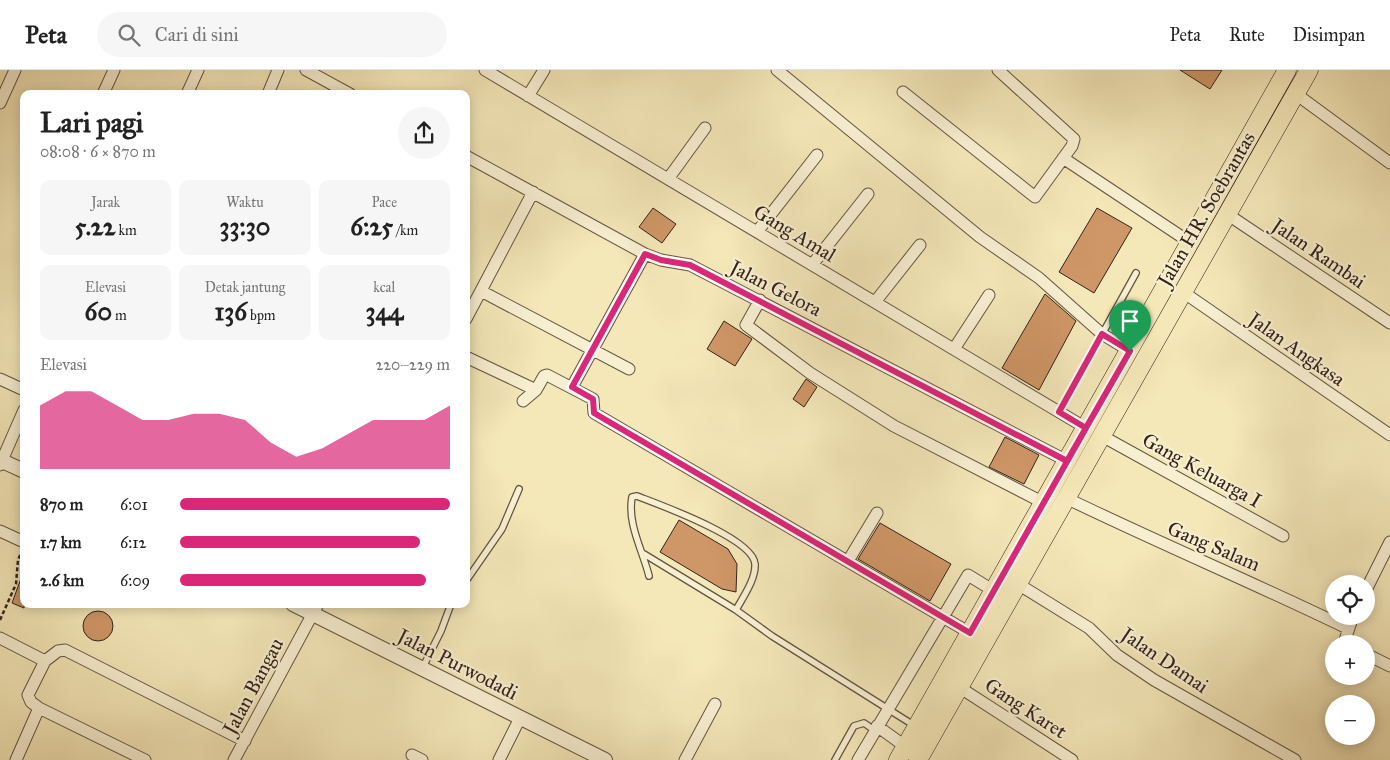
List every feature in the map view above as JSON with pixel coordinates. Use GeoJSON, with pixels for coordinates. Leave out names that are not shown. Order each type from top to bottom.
{"type":"FeatureCollection","features":[{"type":"Feature","properties":{"kind":"main road","name":"Jalan HR. Soebrantas"},"geometry":{"type":"LineString","coordinates":[[902,753],[1288,70]]}},
{"type":"Feature","properties":{"kind":"main road","name":"Jalan HR. Soebrantas"},"geometry":{"type":"LineString","coordinates":[[918,760],[1309,70]]}},
{"type":"Feature","properties":{"kind":"street"},"geometry":{"type":"LineString","coordinates":[[0,103],[15,70]]}},
{"type":"Feature","properties":{"kind":"street"},"geometry":{"type":"LineString","coordinates":[[105,90],[114,70]]}},
{"type":"Feature","properties":{"kind":"street"},"geometry":{"type":"LineString","coordinates":[[188,90],[198,70]]}},
{"type":"Feature","properties":{"kind":"street"},"geometry":{"type":"LineString","coordinates":[[270,90],[278,70]]}},
{"type":"Feature","properties":{"kind":"street"},"geometry":{"type":"LineString","coordinates":[[306,70],[343,90]]}},
{"type":"Feature","properties":{"kind":"street","name":"Gang Amal"},"geometry":{"type":"LineString","coordinates":[[485,70],[1086,428]]}},
{"type":"Feature","properties":{"kind":"street"},"geometry":{"type":"LineString","coordinates":[[528,96],[544,70]]}},
{"type":"Feature","properties":{"kind":"street"},"geometry":{"type":"LineString","coordinates":[[776,70],[980,237],[1039,278],[1102,334],[1130,351]]}},
{"type":"Feature","properties":{"kind":"street"},"geometry":{"type":"LineString","coordinates":[[903,92],[1032,197],[1037,196],[1072,146],[1074,139],[998,70]]}},
{"type":"Feature","properties":{"kind":"street"},"geometry":{"type":"LineString","coordinates":[[1296,94],[1390,164]]}},
{"type":"Feature","properties":{"kind":"street"},"geometry":{"type":"LineString","coordinates":[[668,179],[705,128]]}},
{"type":"Feature","properties":{"kind":"street"},"geometry":{"type":"LineString","coordinates":[[757,232],[817,155]]}},
{"type":"Feature","properties":{"kind":"street","name":"Jalan Gelora"},"geometry":{"type":"LineString","coordinates":[[470,158],[645,254],[661,260],[690,265],[1067,461]]}},
{"type":"Feature","properties":{"kind":"street"},"geometry":{"type":"LineString","coordinates":[[1063,158],[1191,243]]}},
{"type":"Feature","properties":{"kind":"street"},"geometry":{"type":"LineString","coordinates":[[470,312],[533,192]]}},
{"type":"Feature","properties":{"kind":"street"},"geometry":{"type":"LineString","coordinates":[[812,265],[868,194]]}},
{"type":"Feature","properties":{"kind":"street","name":"Jalan Rambai"},"geometry":{"type":"LineString","coordinates":[[1227,214],[1390,323]]}},
{"type":"Feature","properties":{"kind":"street"},"geometry":{"type":"LineString","coordinates":[[875,302],[920,245]]}},
{"type":"Feature","properties":{"kind":"street"},"geometry":{"type":"LineString","coordinates":[[572,387],[645,254]]}},
{"type":"Feature","properties":{"kind":"street"},"geometry":{"type":"LineString","coordinates":[[481,291],[629,369]]}},
{"type":"Feature","properties":{"kind":"street","name":"Jalan Angkasa"},"geometry":{"type":"LineString","coordinates":[[1183,292],[1390,436]]}},
{"type":"Feature","properties":{"kind":"street"},"geometry":{"type":"LineString","coordinates":[[954,349],[989,295]]}},
{"type":"Feature","properties":{"kind":"street"},"geometry":{"type":"LineString","coordinates":[[760,300],[746,325],[810,373],[894,426],[1044,503]]}},
{"type":"Feature","properties":{"kind":"street"},"geometry":{"type":"LineString","coordinates":[[470,360],[536,390]]}},
{"type":"Feature","properties":{"kind":"street"},"geometry":{"type":"LineString","coordinates":[[523,401],[536,390],[544,376],[547,375],[572,387],[593,399],[594,413],[970,633]]}},
{"type":"Feature","properties":{"kind":"street"},"geometry":{"type":"LineString","coordinates":[[0,379],[20,388]]}},
{"type":"Feature","properties":{"kind":"street"},"geometry":{"type":"LineString","coordinates":[[20,419],[0,462],[20,470]]}},
{"type":"Feature","properties":{"kind":"street","name":"Gang Keluarga I"},"geometry":{"type":"LineString","coordinates":[[1102,436],[1283,536]]}},
{"type":"Feature","properties":{"kind":"street","name":"Gang Salam"},"geometry":{"type":"LineString","coordinates":[[1066,498],[1154,541],[1245,578],[1347,628]]}},
{"type":"Feature","properties":{"kind":"street"},"geometry":{"type":"LineString","coordinates":[[848,562],[877,513]]}},
{"type":"Feature","properties":{"kind":"street"},"geometry":{"type":"LineString","coordinates":[[0,531],[20,540]]}},
{"type":"Feature","properties":{"kind":"street"},"geometry":{"type":"LineString","coordinates":[[1374,575],[1390,542]]}},
{"type":"Feature","properties":{"kind":"street"},"geometry":{"type":"LineString","coordinates":[[858,760],[968,575],[994,591]]}},
{"type":"Feature","properties":{"kind":"street","name":"Jalan Damai"},"geometry":{"type":"LineString","coordinates":[[1018,584],[1089,628],[1117,655],[1154,680],[1295,760]]}},
{"type":"Feature","properties":{"kind":"street","name":"Jalan Purwodadi"},"geometry":{"type":"LineString","coordinates":[[316,609],[422,669],[605,760]]}},
{"type":"Feature","properties":{"kind":"street","name":"Jalan Bangau"},"geometry":{"type":"LineString","coordinates":[[234,760],[316,609]]}},
{"type":"Feature","properties":{"kind":"street"},"geometry":{"type":"LineString","coordinates":[[1346,635],[1348,625]]}},
{"type":"Feature","properties":{"kind":"street"},"geometry":{"type":"LineString","coordinates":[[0,638],[45,661]]}},
{"type":"Feature","properties":{"kind":"street"},"geometry":{"type":"LineString","coordinates":[[145,760],[39,708],[31,702],[28,696],[45,661],[58,651],[65,650],[245,741]]}},
{"type":"Feature","properties":{"kind":"street"},"geometry":{"type":"LineString","coordinates":[[1375,658],[1390,666]]}},
{"type":"Feature","properties":{"kind":"street","name":"Gang Karet"},"geometry":{"type":"LineString","coordinates":[[959,688],[1072,760]]}},
{"type":"Feature","properties":{"kind":"street"},"geometry":{"type":"LineString","coordinates":[[684,760],[715,704]]}},
{"type":"Feature","properties":{"kind":"street"},"geometry":{"type":"LineString","coordinates":[[16,760],[39,708]]}},
{"type":"Feature","properties":{"kind":"street"},"geometry":{"type":"LineString","coordinates":[[499,760],[520,718]]}},
{"type":"Feature","properties":{"kind":"street"},"geometry":{"type":"LineString","coordinates":[[876,728],[902,753]]}},
{"type":"Feature","properties":{"kind":"lane"},"geometry":{"type":"LineString","coordinates":[[1059,412],[1136,273]]}},
{"type":"Feature","properties":{"kind":"lane"},"geometry":{"type":"LineString","coordinates":[[470,575],[502,529],[519,490]]}},
{"type":"Feature","properties":{"kind":"lane"},"geometry":{"type":"LineString","coordinates":[[649,576],[644,554],[633,527],[632,498],[637,496],[700,520],[748,551],[754,558],[755,564],[752,579],[736,610]]}},
{"type":"Feature","properties":{"kind":"lane"},"geometry":{"type":"LineString","coordinates":[[644,554],[736,610],[772,636],[916,727]]}},
{"type":"Feature","properties":{"kind":"lane"},"geometry":{"type":"LineString","coordinates":[[422,669],[441,631],[450,608]]}},
{"type":"Feature","properties":{"kind":"lane"},"geometry":{"type":"LineString","coordinates":[[835,760],[854,726],[864,723],[876,728]]}},
{"type":"Feature","properties":{"kind":"path"},"geometry":{"type":"LineString","coordinates":[[0,620],[16,584],[20,556]]}},
{"type":"Feature","properties":{"kind":"building"},"geometry":{"type":"Polygon","coordinates":[[[1180,70],[1222,70],[1210,89],[1180,70]]]}},
{"type":"Feature","properties":{"kind":"building"},"geometry":{"type":"Polygon","coordinates":[[[653,208],[676,224],[662,243],[639,227],[653,208]]]}},
{"type":"Feature","properties":{"kind":"building"},"geometry":{"type":"Polygon","coordinates":[[[1097,208],[1132,228],[1094,293],[1059,272],[1097,208]]]}},
{"type":"Feature","properties":{"kind":"building"},"geometry":{"type":"Polygon","coordinates":[[[1045,294],[1076,321],[1039,390],[1002,368],[1045,294]]]}},
{"type":"Feature","properties":{"kind":"building"},"geometry":{"type":"Polygon","coordinates":[[[724,321],[752,339],[735,366],[707,349],[724,321]]]}},
{"type":"Feature","properties":{"kind":"building"},"geometry":{"type":"Polygon","coordinates":[[[806,379],[817,387],[804,407],[793,399],[806,379]]]}},
{"type":"Feature","properties":{"kind":"building"},"geometry":{"type":"Polygon","coordinates":[[[1005,437],[1039,455],[1024,484],[989,467],[1005,437]]]}},
{"type":"Feature","properties":{"kind":"building"},"geometry":{"type":"Polygon","coordinates":[[[679,520],[728,549],[737,564],[736,592],[722,589],[660,552],[679,520]]]}},
{"type":"Feature","properties":{"kind":"building"},"geometry":{"type":"Polygon","coordinates":[[[880,523],[951,564],[930,601],[858,559],[880,523]]]}},
{"type":"Feature","properties":{"kind":"building"},"geometry":{"type":"Polygon","coordinates":[[[20,581],[20,606],[12,603],[20,581]]]}},
{"type":"Feature","properties":{"kind":"building"},"geometry":{"type":"Polygon","coordinates":[[[98,611],[104,612],[112,620],[112,632],[104,640],[98,641],[92,640],[84,632],[83,626],[84,620],[92,612],[98,611]]]}},
{"type":"Feature","properties":{"kind":"route"},"geometry":{"type":"LineString","coordinates":[[1130,351],[1067,461],[690,265],[676,261],[661,260],[645,254],[572,387],[593,399],[594,413],[970,633],[1086,428],[1059,412],[1102,334],[1130,351]]}}]}
